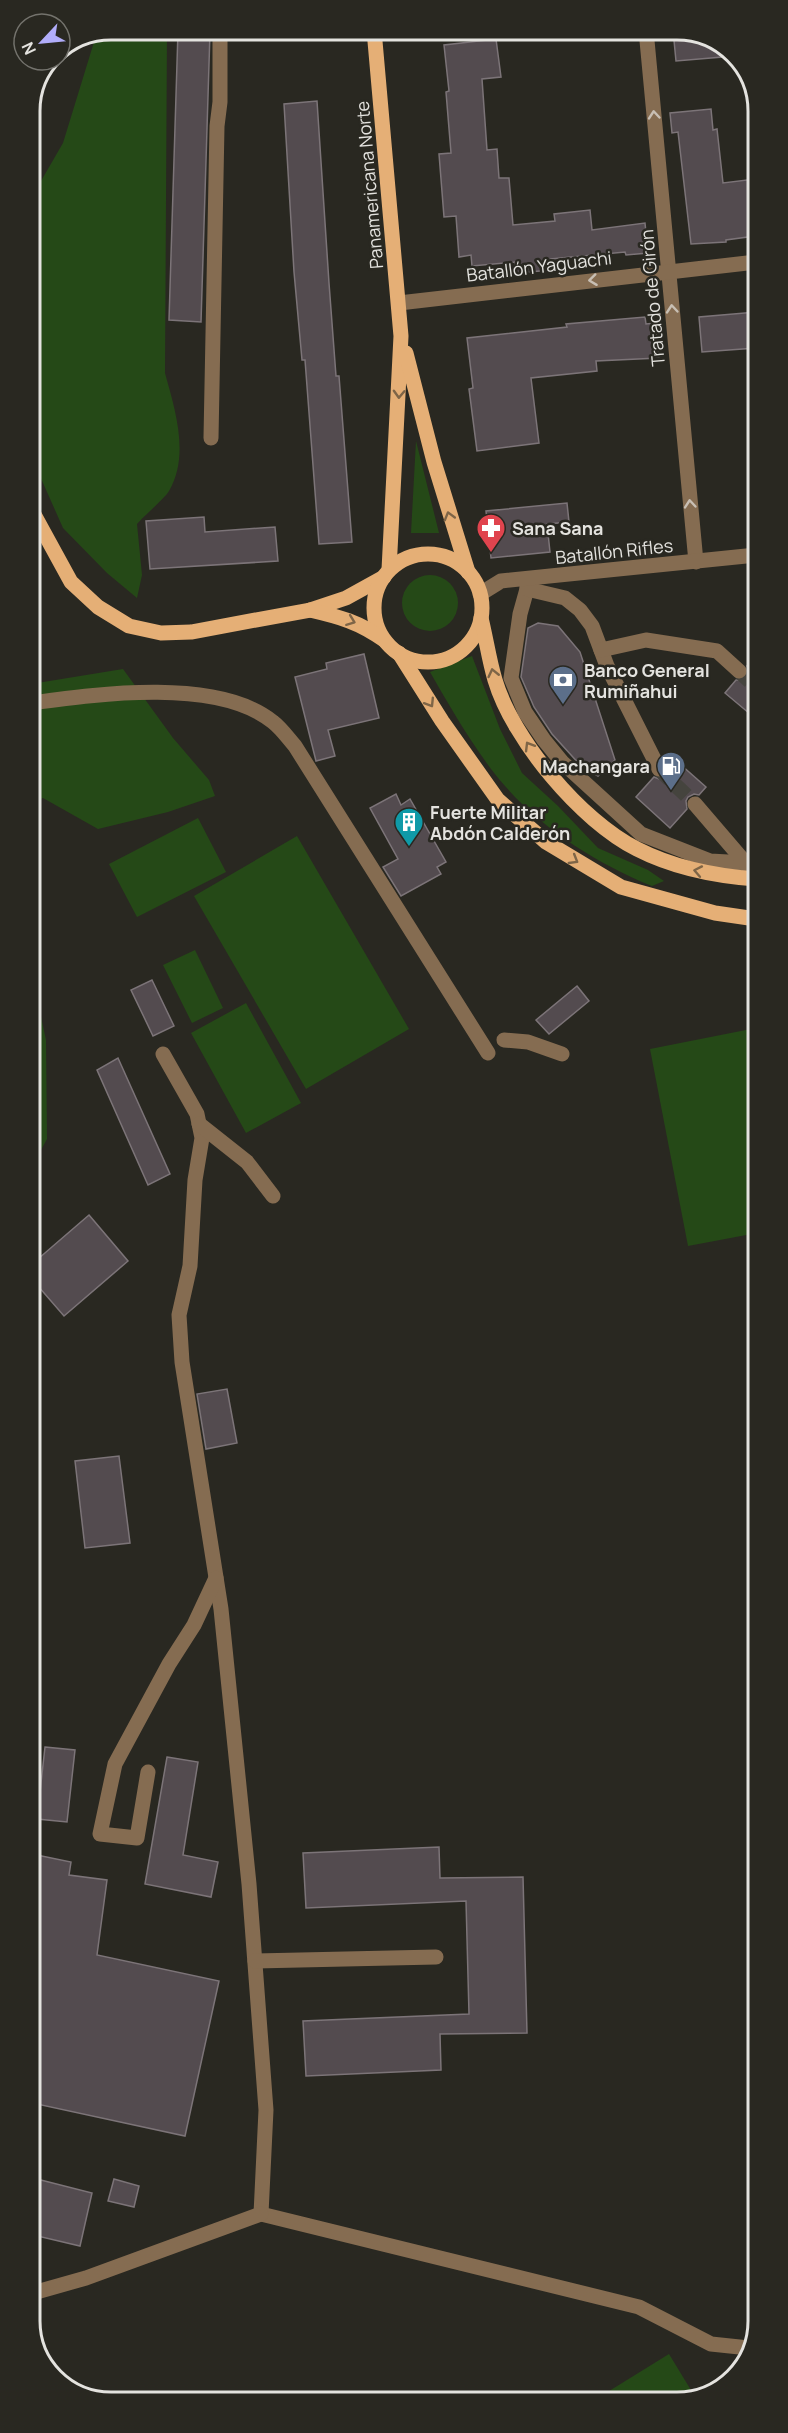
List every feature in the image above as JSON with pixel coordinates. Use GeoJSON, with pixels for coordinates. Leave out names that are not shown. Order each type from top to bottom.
{"type":"FeatureCollection","features":[{"type":"Feature","properties":{"kind":"main road","name":"Panamericana Norte"},"geometry":{"type":"LineString","coordinates":[[375,40],[401,336],[387,574]]}},
{"type":"Feature","properties":{"kind":"main road","name":"Panamericana Norte"},"geometry":{"type":"LineString","coordinates":[[401,336],[437,473],[468,572],[480,594],[481,618],[495,682],[537,760],[592,818],[636,848],[683,868],[729,877],[748,878]]}},
{"type":"Feature","properties":{"kind":"main road"},"geometry":{"type":"LineString","coordinates":[[40,525],[71,582],[98,608],[129,626],[161,633],[191,632],[310,610],[346,598],[387,574]]}},
{"type":"Feature","properties":{"kind":"main road","name":"Panamericana Norte"},"geometry":{"type":"LineString","coordinates":[[468,572],[458,563],[442,556],[426,554],[410,557],[387,574],[376,594],[375,620],[387,642],[399,653],[442,721],[498,801],[546,842],[621,887],[715,913],[748,918]]}},
{"type":"Feature","properties":{"kind":"main road"},"geometry":{"type":"LineString","coordinates":[[310,610],[345,618],[366,626],[387,642]]}},
{"type":"Feature","properties":{"kind":"main road","name":"Panamericana Norte"},"geometry":{"type":"LineString","coordinates":[[399,653],[415,661],[433,662],[450,658],[464,648],[475,634],[481,618]]}},
{"type":"Feature","properties":{"kind":"street"},"geometry":{"type":"LineString","coordinates":[[211,438],[220,40]]}},
{"type":"Feature","properties":{"kind":"street","name":"Tratado de Girón"},"geometry":{"type":"LineString","coordinates":[[647,41],[696,562]]}},
{"type":"Feature","properties":{"kind":"street","name":"Batallón Yaguachi"},"geometry":{"type":"LineString","coordinates":[[399,303],[748,263]]}},
{"type":"Feature","properties":{"kind":"street","name":"Batallón Rifles"},"geometry":{"type":"LineString","coordinates":[[480,594],[501,581],[527,584],[748,556]]}},
{"type":"Feature","properties":{"kind":"street"},"geometry":{"type":"LineString","coordinates":[[659,769],[608,666],[592,626],[580,610],[565,598],[527,584],[520,614],[511,678],[525,712],[544,740],[562,762],[641,834],[710,861],[746,863]]}},
{"type":"Feature","properties":{"kind":"street"},"geometry":{"type":"LineString","coordinates":[[601,650],[646,640],[717,651],[739,671]]}},
{"type":"Feature","properties":{"kind":"street"},"geometry":{"type":"LineString","coordinates":[[40,702],[103,694],[185,694],[225,698],[273,722],[295,746],[488,1053]]}},
{"type":"Feature","properties":{"kind":"street"},"geometry":{"type":"LineString","coordinates":[[695,804],[748,866]]}},
{"type":"Feature","properties":{"kind":"street"},"geometry":{"type":"LineString","coordinates":[[504,1040],[528,1042],[562,1054]]}},
{"type":"Feature","properties":{"kind":"street"},"geometry":{"type":"LineString","coordinates":[[163,1054],[197,1113],[202,1138],[195,1180],[190,1266],[179,1315],[182,1362],[216,1578],[247,1861],[266,2110],[261,2214]]}},
{"type":"Feature","properties":{"kind":"street"},"geometry":{"type":"LineString","coordinates":[[199,1124],[247,1162],[273,1196]]}},
{"type":"Feature","properties":{"kind":"street"},"geometry":{"type":"LineString","coordinates":[[148,1772],[137,1838],[100,1834],[114,1764],[169,1664],[194,1625],[216,1578]]}},
{"type":"Feature","properties":{"kind":"street"},"geometry":{"type":"LineString","coordinates":[[255,1961],[436,1957]]}},
{"type":"Feature","properties":{"kind":"street"},"geometry":{"type":"LineString","coordinates":[[40,2291],[86,2278],[261,2214],[639,2307],[711,2344],[743,2347]]}},
{"type":"Feature","properties":{"kind":"green space"},"geometry":{"type":"Polygon","coordinates":[[[111,40],[167,40],[165,373],[179,432],[180,448],[179,463],[169,491],[137,524],[142,575],[137,598],[107,573],[63,528],[40,476],[40,183],[63,143],[94,43],[111,40]]]}},
{"type":"Feature","properties":{"kind":"green space"},"geometry":{"type":"Polygon","coordinates":[[[416,441],[439,533],[411,533],[416,441]]]}},
{"type":"Feature","properties":{"kind":"green space"},"geometry":{"type":"Polygon","coordinates":[[[424,575],[436,575],[446,579],[454,587],[458,603],[454,619],[446,627],[436,631],[424,631],[414,627],[406,619],[402,609],[402,597],[406,587],[414,579],[424,575]]]}},
{"type":"Feature","properties":{"kind":"green space"},"geometry":{"type":"Polygon","coordinates":[[[472,656],[500,729],[522,773],[598,848],[648,870],[664,881],[652,886],[585,852],[543,823],[507,788],[474,745],[430,672],[472,656]]]}},
{"type":"Feature","properties":{"kind":"green space"},"geometry":{"type":"Polygon","coordinates":[[[123,669],[173,738],[209,780],[215,796],[168,812],[98,829],[43,798],[40,799],[40,683],[123,669]]]}},
{"type":"Feature","properties":{"kind":"green space"},"geometry":{"type":"Polygon","coordinates":[[[198,818],[226,872],[137,917],[109,864],[198,818]]]}},
{"type":"Feature","properties":{"kind":"green space"},"geometry":{"type":"Polygon","coordinates":[[[297,836],[409,1029],[306,1089],[194,896],[297,836]]]}},
{"type":"Feature","properties":{"kind":"green space"},"geometry":{"type":"Polygon","coordinates":[[[195,950],[223,1008],[192,1023],[163,965],[195,950]]]}},
{"type":"Feature","properties":{"kind":"green space"},"geometry":{"type":"Polygon","coordinates":[[[246,1003],[301,1103],[246,1133],[191,1033],[246,1003]]]}},
{"type":"Feature","properties":{"kind":"green space"},"geometry":{"type":"Polygon","coordinates":[[[40,1012],[46,1040],[47,1139],[40,1152],[40,1012]]]}},
{"type":"Feature","properties":{"kind":"green space"},"geometry":{"type":"Polygon","coordinates":[[[748,1030],[748,1235],[688,1246],[650,1049],[748,1030]]]}},
{"type":"Feature","properties":{"kind":"green space"},"geometry":{"type":"Polygon","coordinates":[[[669,2354],[691,2391],[686,2392],[608,2392],[669,2354]]]}},
{"type":"Feature","properties":{"kind":"building"},"geometry":{"type":"Polygon","coordinates":[[[178,40],[210,40],[201,322],[169,320],[178,40]]]}},
{"type":"Feature","properties":{"kind":"building"},"geometry":{"type":"Polygon","coordinates":[[[496,41],[501,77],[482,79],[487,150],[497,149],[499,178],[509,178],[513,225],[555,221],[554,214],[590,210],[592,230],[645,223],[648,253],[626,255],[625,252],[551,259],[552,270],[516,273],[515,262],[472,266],[471,255],[459,257],[456,216],[444,217],[439,154],[451,153],[446,92],[449,91],[444,45],[496,41]]]}},
{"type":"Feature","properties":{"kind":"building"},"geometry":{"type":"Polygon","coordinates":[[[674,41],[700,44],[722,57],[676,61],[674,41]]]}},
{"type":"Feature","properties":{"kind":"building"},"geometry":{"type":"Polygon","coordinates":[[[317,101],[336,376],[339,376],[352,542],[319,544],[305,360],[302,360],[294,272],[284,104],[317,101]]]}},
{"type":"Feature","properties":{"kind":"building"},"geometry":{"type":"Polygon","coordinates":[[[711,109],[713,130],[717,129],[723,183],[748,180],[748,237],[726,240],[726,242],[691,244],[678,132],[672,133],[670,113],[711,109]]]}},
{"type":"Feature","properties":{"kind":"building"},"geometry":{"type":"Polygon","coordinates":[[[748,313],[748,349],[702,352],[699,317],[748,313]]]}},
{"type":"Feature","properties":{"kind":"building"},"geometry":{"type":"Polygon","coordinates":[[[645,317],[646,324],[655,323],[659,358],[596,361],[597,371],[531,378],[539,443],[477,451],[469,389],[473,388],[467,338],[567,327],[566,324],[645,317]]]}},
{"type":"Feature","properties":{"kind":"building"},"geometry":{"type":"Polygon","coordinates":[[[567,503],[569,522],[547,524],[550,552],[491,558],[486,511],[567,503]]]}},
{"type":"Feature","properties":{"kind":"building"},"geometry":{"type":"Polygon","coordinates":[[[204,517],[205,532],[275,527],[278,561],[150,569],[146,521],[204,517]]]}},
{"type":"Feature","properties":{"kind":"building","name":"Banco General Rumiñahui"},"geometry":{"type":"Polygon","coordinates":[[[538,623],[558,626],[580,652],[615,760],[598,776],[581,766],[552,734],[534,707],[521,677],[528,628],[538,623]]]}},
{"type":"Feature","properties":{"kind":"building"},"geometry":{"type":"Polygon","coordinates":[[[364,654],[379,718],[328,730],[335,756],[316,761],[295,677],[327,669],[326,663],[364,654]]]}},
{"type":"Feature","properties":{"kind":"building"},"geometry":{"type":"Polygon","coordinates":[[[748,674],[748,712],[725,693],[736,680],[747,677],[748,674]]]}},
{"type":"Feature","properties":{"kind":"building","name":"Machangara"},"geometry":{"type":"Polygon","coordinates":[[[672,757],[706,787],[699,795],[694,794],[688,797],[687,809],[670,828],[636,797],[654,777],[659,779],[667,775],[669,769],[667,763],[672,757]]]}},
{"type":"Feature","properties":{"kind":"building","name":"Fuerte Militar Abdón Calderón"},"geometry":{"type":"Polygon","coordinates":[[[396,794],[401,805],[410,799],[446,862],[437,867],[441,874],[401,896],[383,867],[398,859],[370,808],[396,794]]]}},
{"type":"Feature","properties":{"kind":"building"},"geometry":{"type":"Polygon","coordinates":[[[152,980],[174,1026],[153,1036],[131,990],[152,980]]]}},
{"type":"Feature","properties":{"kind":"building"},"geometry":{"type":"Polygon","coordinates":[[[577,986],[589,1001],[549,1034],[536,1020],[577,986]]]}},
{"type":"Feature","properties":{"kind":"building"},"geometry":{"type":"Polygon","coordinates":[[[118,1058],[170,1174],[148,1185],[97,1070],[118,1058]]]}},
{"type":"Feature","properties":{"kind":"building"},"geometry":{"type":"Polygon","coordinates":[[[89,1215],[128,1261],[64,1316],[40,1288],[40,1257],[89,1215]]]}},
{"type":"Feature","properties":{"kind":"building"},"geometry":{"type":"Polygon","coordinates":[[[227,1389],[237,1443],[206,1449],[197,1394],[227,1389]]]}},
{"type":"Feature","properties":{"kind":"building"},"geometry":{"type":"Polygon","coordinates":[[[119,1456],[130,1543],[85,1548],[75,1461],[119,1456]]]}},
{"type":"Feature","properties":{"kind":"building"},"geometry":{"type":"Polygon","coordinates":[[[45,1747],[75,1750],[67,1822],[40,1819],[40,1792],[45,1747]]]}},
{"type":"Feature","properties":{"kind":"building"},"geometry":{"type":"Polygon","coordinates":[[[167,1757],[198,1762],[183,1855],[218,1862],[211,1897],[145,1884],[167,1757]]]}},
{"type":"Feature","properties":{"kind":"building"},"geometry":{"type":"Polygon","coordinates":[[[439,1847],[440,1878],[523,1877],[527,2033],[440,2034],[441,2070],[306,2076],[303,2021],[469,2014],[466,1901],[306,1908],[303,1853],[439,1847]]]}},
{"type":"Feature","properties":{"kind":"building"},"geometry":{"type":"Polygon","coordinates":[[[40,1856],[71,1862],[69,1875],[107,1880],[97,1955],[219,1981],[185,2136],[40,2105],[40,1856]]]}},
{"type":"Feature","properties":{"kind":"building"},"geometry":{"type":"Polygon","coordinates":[[[114,2179],[139,2186],[134,2207],[108,2201],[114,2179]]]}},
{"type":"Feature","properties":{"kind":"building"},"geometry":{"type":"Polygon","coordinates":[[[40,2180],[92,2193],[80,2246],[40,2237],[40,2180]]]}},
{"type":"Feature","properties":{"kind":"tunnel"},"geometry":{"type":"LineString","coordinates":[[739,671],[748,679]]}},
{"type":"Feature","properties":{"kind":"tunnel"},"geometry":{"type":"LineString","coordinates":[[659,769],[695,804]]}},
{"type":"Feature","properties":{"kind":"place","name":"Sana Sana"},"geometry":{"type":"Point","coordinates":[491,554]}},
{"type":"Feature","properties":{"kind":"place","name":"Banco General Rumiñahui"},"geometry":{"type":"Point","coordinates":[563,706]}},
{"type":"Feature","properties":{"kind":"place","name":"Machangara"},"geometry":{"type":"Point","coordinates":[671,792]}},
{"type":"Feature","properties":{"kind":"place","name":"Fuerte Militar Abdón Calderón"},"geometry":{"type":"Point","coordinates":[409,848]}}]}
